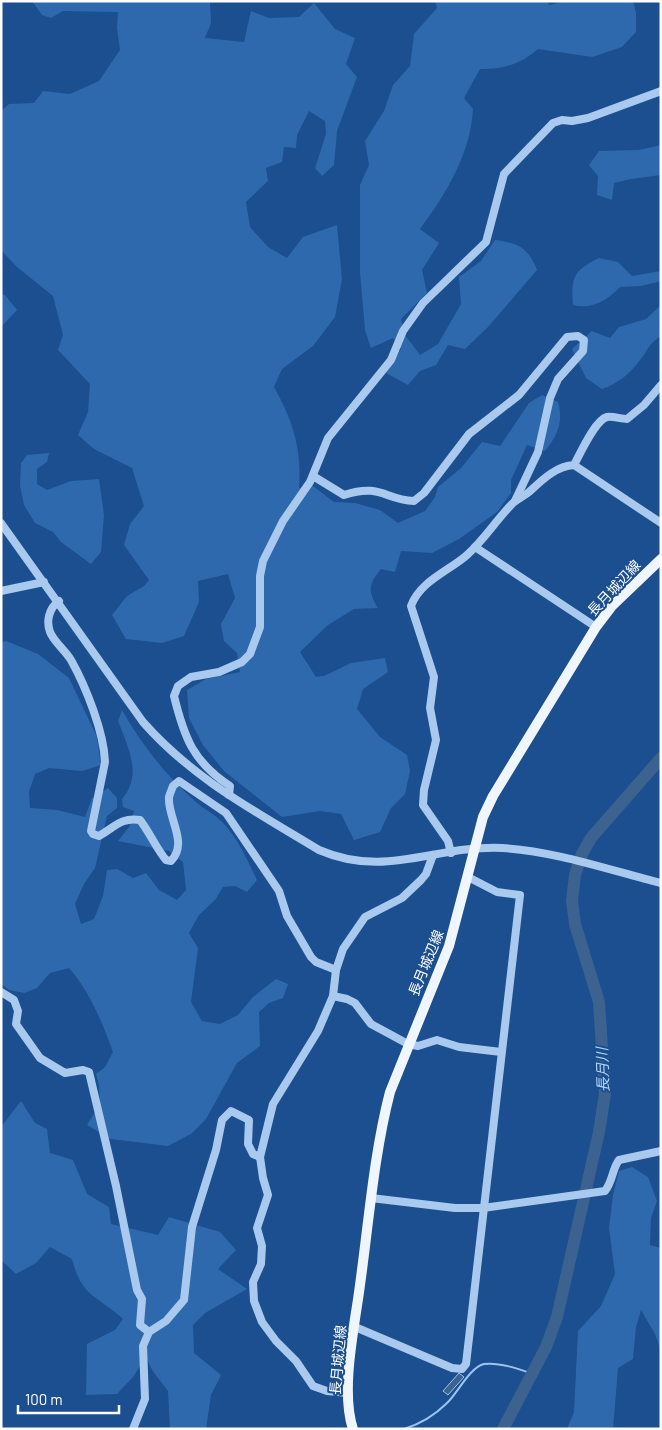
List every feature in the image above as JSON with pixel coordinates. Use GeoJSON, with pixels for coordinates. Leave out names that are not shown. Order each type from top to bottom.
{"type":"FeatureCollection","features":[{"type":"Feature","properties":{"kind":"main road","name":"長月城辺線"},"geometry":{"type":"LineString","coordinates":[[353,1429],[348,1393],[372,1198],[386,1108],[408,1044],[449,946],[483,817],[493,796],[596,627],[612,606],[661,559]]}},
{"type":"Feature","properties":{"kind":"street"},"geometry":{"type":"LineString","coordinates":[[229,795],[230,786],[202,763],[187,742],[174,696],[178,686],[191,678],[219,672],[242,662],[250,654],[260,626],[260,576],[263,561],[283,521],[313,476],[328,438],[391,360],[403,331],[422,303],[486,242],[504,174],[514,161],[553,124],[562,120],[572,121],[588,118],[661,90]]}},
{"type":"Feature","properties":{"kind":"street"},"geometry":{"type":"LineString","coordinates":[[313,476],[344,495],[370,490],[414,501],[424,494],[469,434],[519,394],[566,337],[578,336],[584,340],[583,351],[558,380],[550,398],[538,452],[515,501],[475,547],[422,588],[414,598],[411,606],[434,677],[430,708],[436,740],[424,790],[423,805],[448,841],[451,853]]}},
{"type":"Feature","properties":{"kind":"street"},"geometry":{"type":"LineString","coordinates":[[574,465],[592,432],[604,418],[627,419],[644,405],[661,385]]}},
{"type":"Feature","properties":{"kind":"street"},"geometry":{"type":"LineString","coordinates":[[515,501],[527,494],[549,474],[574,465],[661,523]]}},
{"type":"Feature","properties":{"kind":"street"},"geometry":{"type":"LineString","coordinates":[[1,523],[144,722],[161,742],[202,778],[319,850],[336,857],[360,863],[386,863],[433,855],[501,848],[534,851],[661,883]]}},
{"type":"Feature","properties":{"kind":"street"},"geometry":{"type":"LineString","coordinates":[[475,547],[596,627]]}},
{"type":"Feature","properties":{"kind":"street"},"geometry":{"type":"LineString","coordinates":[[1,591],[44,582]]}},
{"type":"Feature","properties":{"kind":"street"},"geometry":{"type":"LineString","coordinates":[[58,601],[52,606],[48,621],[50,634],[73,665],[90,705],[104,753],[105,762],[91,831],[93,834],[99,836],[129,818],[140,820],[160,853],[166,860],[171,861],[175,857],[178,837],[169,798],[173,786],[180,781],[226,813],[279,891],[287,916],[311,957],[316,962],[336,970]]}},
{"type":"Feature","properties":{"kind":"street"},"geometry":{"type":"LineString","coordinates":[[348,1393],[327,1391],[313,1386],[296,1360],[276,1341],[262,1322],[254,1301],[253,1282],[260,1264],[262,1246],[257,1228],[268,1195],[262,1178],[260,1157],[273,1104],[318,1031],[333,996],[336,970],[343,949],[365,917],[402,898],[426,874],[433,855]]}},
{"type":"Feature","properties":{"kind":"street"},"geometry":{"type":"LineString","coordinates":[[355,1327],[452,1368],[462,1369],[466,1364],[520,895],[497,892],[468,877]]}},
{"type":"Feature","properties":{"kind":"street"},"geometry":{"type":"LineString","coordinates":[[1,992],[14,1000],[18,1011],[16,1024],[40,1058],[65,1073],[83,1070],[89,1072],[116,1186],[137,1290],[142,1299],[140,1325],[149,1332]]}},
{"type":"Feature","properties":{"kind":"street"},"geometry":{"type":"LineString","coordinates":[[333,996],[355,1003],[371,1024],[408,1044],[418,1046],[437,1040],[459,1047],[501,1052]]}},
{"type":"Feature","properties":{"kind":"street"},"geometry":{"type":"LineString","coordinates":[[132,1429],[145,1399],[143,1346],[149,1332],[166,1321],[184,1300],[192,1227],[209,1176],[222,1120],[231,1111],[249,1120],[248,1144],[253,1154],[260,1157]]}},
{"type":"Feature","properties":{"kind":"street"},"geometry":{"type":"LineString","coordinates":[[372,1198],[455,1208],[483,1208],[605,1191],[611,1184],[615,1165],[619,1160],[661,1151]]}},
{"type":"Feature","properties":{"kind":"shaded area"},"geometry":{"type":"Polygon","coordinates":[[[32,1],[210,1],[211,23],[205,38],[244,42],[251,11],[269,18],[299,17],[314,3],[335,29],[355,38],[346,64],[357,77],[337,131],[334,165],[322,176],[315,168],[326,134],[325,121],[309,111],[297,135],[296,148],[284,147],[282,162],[266,168],[268,181],[246,202],[250,227],[268,247],[287,258],[303,237],[337,225],[342,279],[335,317],[313,346],[282,369],[274,387],[295,436],[300,474],[299,488],[313,486],[334,502],[355,503],[380,510],[398,523],[425,511],[435,497],[438,487],[461,468],[482,442],[500,446],[529,403],[542,395],[558,402],[560,422],[553,440],[545,451],[527,445],[511,480],[511,493],[497,512],[459,539],[432,553],[401,551],[395,572],[381,569],[372,583],[371,592],[378,608],[354,609],[328,625],[300,652],[316,677],[324,676],[351,663],[385,658],[388,672],[363,689],[357,709],[380,737],[407,755],[410,771],[405,794],[391,808],[380,832],[354,840],[341,814],[320,811],[282,817],[224,771],[203,745],[189,718],[187,690],[206,679],[240,672],[237,653],[224,641],[221,624],[235,598],[228,574],[198,581],[199,602],[184,636],[162,643],[126,639],[112,615],[127,596],[144,586],[149,580],[124,545],[130,524],[144,506],[132,468],[94,449],[78,435],[88,412],[90,384],[58,350],[63,335],[53,296],[17,267],[1,250],[1,111],[9,104],[34,103],[43,91],[70,94],[99,81],[120,50],[117,28],[118,12],[63,11],[51,18],[42,15],[32,1]]]}},
{"type":"Feature","properties":{"kind":"shaded area"},"geometry":{"type":"Polygon","coordinates":[[[435,1],[546,1],[550,5],[561,2],[633,1],[636,13],[636,32],[622,47],[592,57],[538,49],[511,65],[480,69],[464,98],[473,109],[468,141],[462,157],[448,187],[420,229],[439,243],[422,270],[427,293],[401,319],[405,335],[420,355],[438,344],[461,304],[459,277],[481,261],[495,240],[516,245],[526,251],[537,270],[488,327],[465,349],[448,345],[436,365],[420,371],[408,385],[386,373],[401,349],[393,338],[371,348],[365,330],[360,272],[360,185],[369,165],[365,141],[384,111],[393,85],[410,66],[414,34],[437,8],[435,1]]]}},
{"type":"Feature","properties":{"kind":"shaded area"},"geometry":{"type":"Polygon","coordinates":[[[661,145],[661,175],[614,183],[612,200],[597,195],[598,176],[589,165],[599,151],[639,150],[661,145]]]}},
{"type":"Feature","properties":{"kind":"shaded area"},"geometry":{"type":"Polygon","coordinates":[[[599,258],[618,262],[632,276],[661,271],[661,281],[641,286],[620,287],[605,300],[593,305],[573,305],[573,281],[579,271],[599,258]]]}},
{"type":"Feature","properties":{"kind":"shaded area"},"geometry":{"type":"Polygon","coordinates":[[[1,294],[5,295],[17,310],[1,327],[1,294]]]}},
{"type":"Feature","properties":{"kind":"shaded area"},"geometry":{"type":"Polygon","coordinates":[[[661,305],[661,336],[651,344],[632,370],[623,378],[602,389],[586,378],[572,349],[592,331],[610,338],[619,327],[646,319],[661,305]]]}},
{"type":"Feature","properties":{"kind":"shaded area"},"geometry":{"type":"Polygon","coordinates":[[[49,453],[47,462],[37,469],[37,484],[47,490],[71,481],[99,479],[104,515],[101,552],[91,564],[61,542],[53,532],[35,523],[24,505],[20,486],[21,463],[27,455],[49,453]]]}},
{"type":"Feature","properties":{"kind":"shaded area"},"geometry":{"type":"Polygon","coordinates":[[[6,641],[38,654],[69,678],[97,737],[101,765],[82,771],[49,768],[35,774],[29,792],[30,808],[57,810],[85,817],[92,798],[108,788],[117,798],[117,808],[107,816],[95,868],[84,884],[75,904],[81,924],[94,919],[103,896],[107,870],[117,869],[133,878],[146,873],[159,890],[177,900],[186,890],[183,862],[169,851],[118,841],[129,827],[134,811],[123,807],[122,799],[132,780],[133,771],[129,751],[118,721],[122,710],[146,748],[165,771],[196,802],[227,827],[242,849],[257,880],[247,892],[235,886],[223,887],[215,900],[199,915],[189,933],[198,948],[191,1002],[202,1021],[220,1024],[238,1015],[253,997],[276,979],[288,984],[283,998],[269,1003],[259,1012],[260,1046],[237,1063],[206,1119],[191,1134],[168,1146],[111,1139],[87,1125],[100,1104],[99,1085],[96,1074],[105,1067],[113,1052],[89,997],[69,968],[50,973],[37,988],[24,993],[9,990],[1,984],[1,642],[6,641]]]}},
{"type":"Feature","properties":{"kind":"shaded area"},"geometry":{"type":"Polygon","coordinates":[[[21,1101],[35,1123],[47,1129],[50,1153],[73,1160],[87,1194],[109,1207],[111,1224],[158,1235],[169,1217],[220,1232],[236,1250],[218,1269],[247,1289],[205,1313],[193,1325],[194,1353],[221,1375],[211,1395],[206,1429],[170,1429],[168,1391],[152,1370],[146,1357],[133,1377],[117,1394],[86,1395],[87,1344],[115,1330],[123,1319],[86,1289],[76,1272],[72,1259],[50,1247],[36,1263],[16,1274],[1,1260],[1,1127],[21,1101]]]}},
{"type":"Feature","properties":{"kind":"shaded area"},"geometry":{"type":"Polygon","coordinates":[[[632,1167],[648,1177],[657,1201],[651,1218],[650,1245],[661,1248],[661,1351],[655,1334],[641,1310],[636,1327],[633,1359],[618,1368],[613,1429],[567,1429],[574,1412],[578,1331],[601,1306],[615,1274],[609,1228],[613,1195],[619,1171],[632,1167]]]}},
{"type":"Feature","properties":{"kind":"shaded area"},"geometry":{"type":"Polygon","coordinates":[[[459,1373],[464,1377],[448,1395],[443,1391],[459,1373]]]}},
{"type":"Feature","properties":{"kind":"waterway","name":"長月川"},"geometry":{"type":"LineString","coordinates":[[503,1429],[546,1347],[557,1317],[599,1132],[605,1094],[599,1002],[575,924],[572,901],[575,875],[582,854],[591,838],[661,758]]}},
{"type":"Feature","properties":{"kind":"waterway"},"geometry":{"type":"LineString","coordinates":[[404,1429],[427,1419],[442,1407],[479,1366],[496,1364],[533,1374]]}}]}
